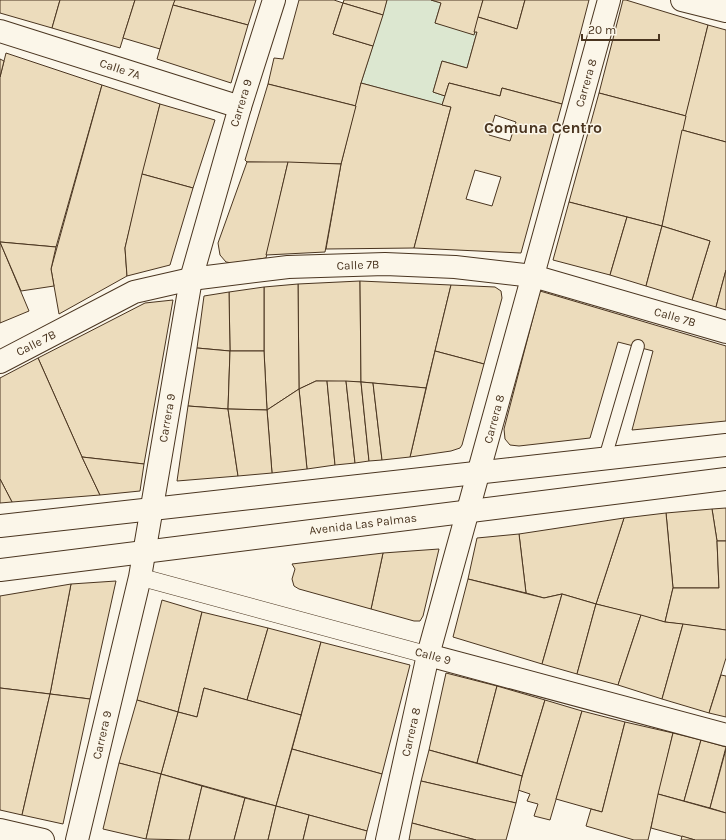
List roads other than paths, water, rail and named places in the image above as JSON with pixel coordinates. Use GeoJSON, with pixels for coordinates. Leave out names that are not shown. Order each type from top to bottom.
{"type":"FeatureCollection","features":[{"type":"Feature","properties":{"kind":"street","name":"Carrera 9"},"geometry":{"type":"LineString","coordinates":[[77,840],[140,577],[191,279],[240,107],[274,0]]}},
{"type":"Feature","properties":{"kind":"street","name":"Carrera 8"},"geometry":{"type":"LineString","coordinates":[[387,840],[428,655],[609,0]]}},
{"type":"Feature","properties":{"kind":"street"},"geometry":{"type":"LineString","coordinates":[[682,0],[726,11]]}},
{"type":"Feature","properties":{"kind":"street","name":"Calle 7A"},"geometry":{"type":"LineString","coordinates":[[0,31],[240,107]]}},
{"type":"Feature","properties":{"kind":"street","name":"Calle 7B"},"geometry":{"type":"LineString","coordinates":[[0,362],[134,292],[191,279],[288,267],[385,264],[455,267],[533,276],[647,316],[726,332]]}},
{"type":"Feature","properties":{"kind":"street"},"geometry":{"type":"LineString","coordinates":[[0,526],[726,445]]}},
{"type":"Feature","properties":{"kind":"street","name":"Avenida Las Palmas"},"geometry":{"type":"LineString","coordinates":[[0,570],[726,478]]}},
{"type":"Feature","properties":{"kind":"street","name":"Calle 9"},"geometry":{"type":"LineString","coordinates":[[140,577],[726,735]]}},
{"type":"Feature","properties":{"kind":"street"},"geometry":{"type":"LineString","coordinates":[[0,830],[43,840]]}},
{"type":"Feature","properties":{"kind":"lane"},"geometry":{"type":"LineString","coordinates":[[606,458],[638,346]]}},
{"type":"Feature","properties":{"kind":"district","name":"Comuna Centro"},"geometry":{"type":"Point","coordinates":[543,127]}}]}
